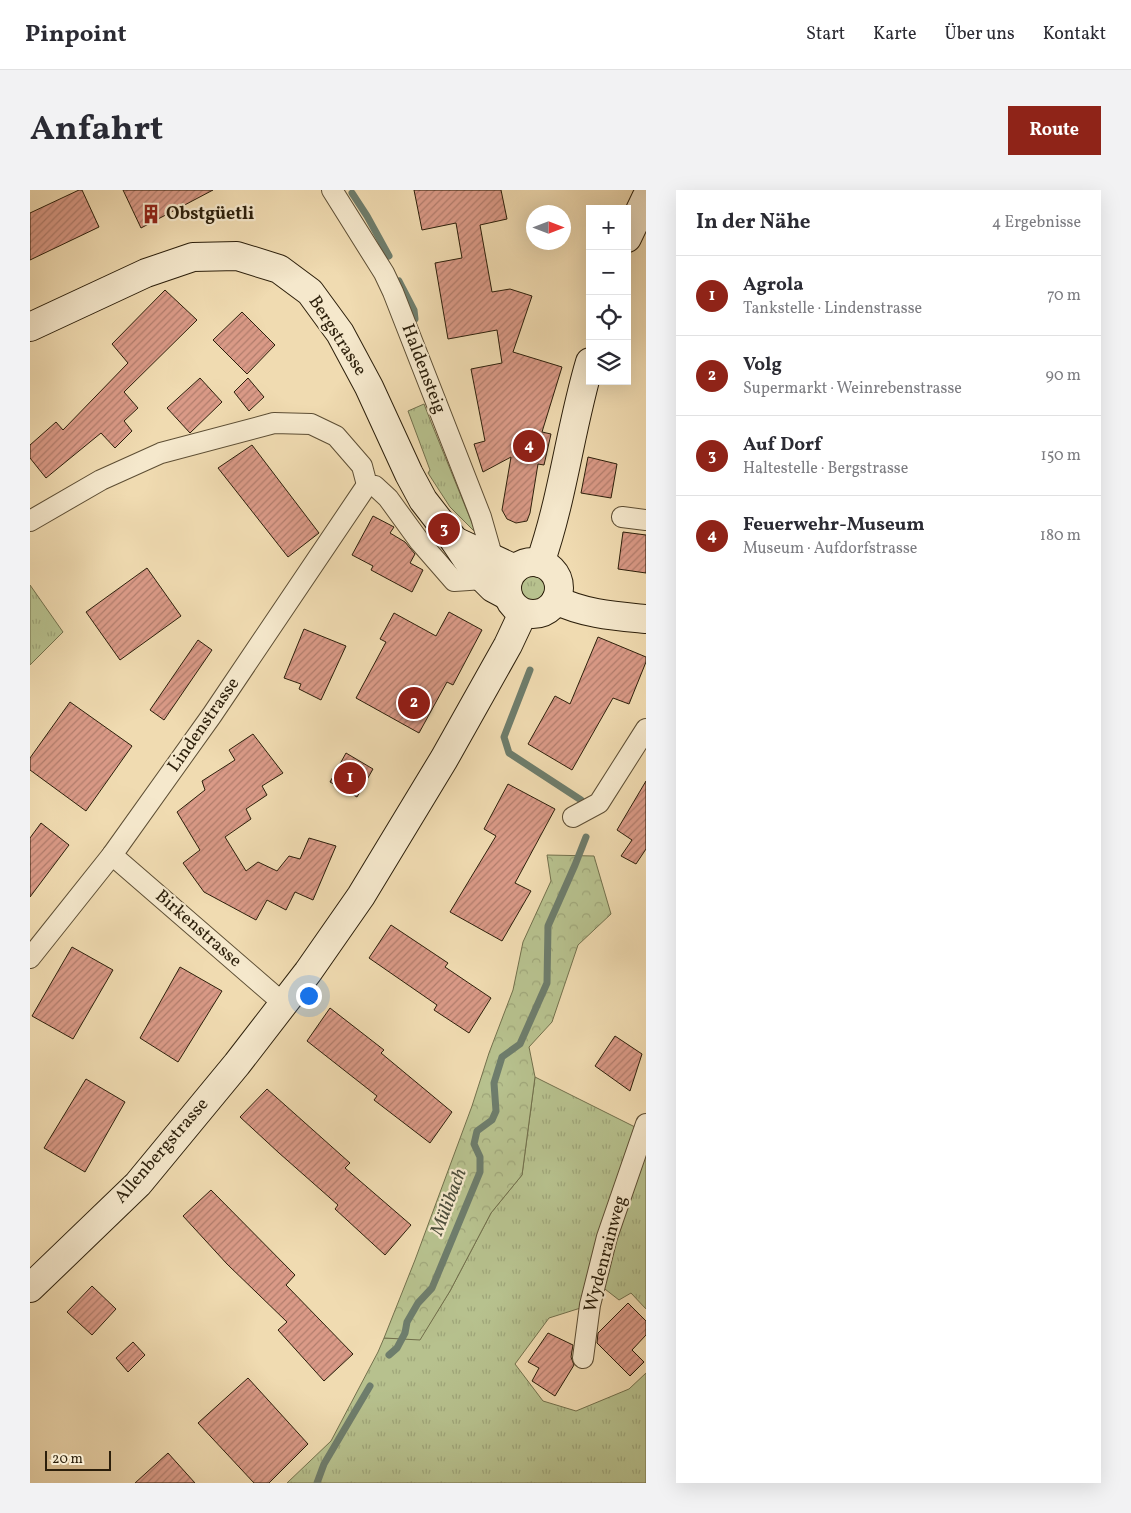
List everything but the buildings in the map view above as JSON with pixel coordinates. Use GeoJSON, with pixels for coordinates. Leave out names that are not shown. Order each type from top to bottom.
{"type":"FeatureCollection","features":[{"type":"Feature","properties":{"kind":"street","name":"Haldensteig"},"geometry":{"type":"LineString","coordinates":[[332,190],[384,273],[393,292],[481,516],[508,568]]}},
{"type":"Feature","properties":{"kind":"street"},"geometry":{"type":"LineString","coordinates":[[631,230],[646,198]]}},
{"type":"Feature","properties":{"kind":"street","name":"Bergstrasse"},"geometry":{"type":"LineString","coordinates":[[30,327],[146,272],[193,257],[237,256],[280,270],[310,292],[340,333],[369,386],[409,474],[423,500],[472,567],[548,567],[555,574],[558,582],[556,600]]}},
{"type":"Feature","properties":{"kind":"street"},"geometry":{"type":"LineString","coordinates":[[30,521],[101,480],[161,452],[274,424],[311,424],[336,436],[362,466],[367,485],[375,486],[388,498],[420,542],[454,581],[508,568],[552,530],[572,430],[586,377]]}},
{"type":"Feature","properties":{"kind":"street","name":"Lindenstrasse"},"geometry":{"type":"LineString","coordinates":[[30,958],[112,855],[212,715],[367,485]]}},
{"type":"Feature","properties":{"kind":"street"},"geometry":{"type":"LineString","coordinates":[[622,516],[646,520]]}},
{"type":"Feature","properties":{"kind":"street"},"geometry":{"type":"LineString","coordinates":[[508,568],[508,581],[516,604],[533,615],[542,613],[550,608],[556,600],[571,608],[590,613],[646,620]]}},
{"type":"Feature","properties":{"kind":"street","name":"Allenbergstrasse"},"geometry":{"type":"LineString","coordinates":[[30,1288],[138,1184],[284,1004],[319,956],[366,887],[449,751],[508,645],[516,604]]}},
{"type":"Feature","properties":{"kind":"street"},"geometry":{"type":"LineString","coordinates":[[572,817],[599,803],[646,729]]}},
{"type":"Feature","properties":{"kind":"street","name":"Birkenstrasse"},"geometry":{"type":"LineString","coordinates":[[112,855],[284,1004]]}},
{"type":"Feature","properties":{"kind":"street","name":"Wydenrainweg"},"geometry":{"type":"LineString","coordinates":[[583,1358],[590,1305],[607,1237],[646,1124]]}},
{"type":"Feature","properties":{"kind":"green space"},"geometry":{"type":"Polygon","coordinates":[[[424,404],[476,533],[450,507],[428,473],[430,470],[408,411],[424,404]]]}},
{"type":"Feature","properties":{"kind":"green space"},"geometry":{"type":"Polygon","coordinates":[[[533,575],[542,579],[546,588],[542,597],[533,601],[524,597],[520,588],[524,579],[533,575]]]}},
{"type":"Feature","properties":{"kind":"green space"},"geometry":{"type":"Polygon","coordinates":[[[30,585],[63,632],[30,665],[30,585]]]}},
{"type":"Feature","properties":{"kind":"green space"},"geometry":{"type":"Polygon","coordinates":[[[547,855],[594,856],[611,914],[578,945],[552,1022],[529,1047],[535,1077],[522,1175],[491,1213],[450,1291],[420,1340],[384,1338],[415,1260],[513,990],[523,942],[551,881],[547,855]]]}},
{"type":"Feature","properties":{"kind":"green space"},"geometry":{"type":"Polygon","coordinates":[[[535,1077],[643,1131],[646,1124],[646,1309],[631,1293],[619,1300],[596,1282],[590,1305],[549,1318],[515,1364],[543,1401],[576,1411],[629,1389],[646,1373],[646,1483],[287,1483],[331,1441],[384,1338],[420,1339],[450,1291],[491,1213],[522,1175],[535,1077]]]}},
{"type":"Feature","properties":{"kind":"waterway"},"geometry":{"type":"LineString","coordinates":[[352,193],[389,256]]}},
{"type":"Feature","properties":{"kind":"waterway"},"geometry":{"type":"LineString","coordinates":[[399,281],[414,310],[415,319]]}},
{"type":"Feature","properties":{"kind":"waterway","name":"Mülibach"},"geometry":{"type":"LineString","coordinates":[[530,670],[504,737],[509,753],[581,800]]}},
{"type":"Feature","properties":{"kind":"waterway","name":"Mülibach"},"geometry":{"type":"LineString","coordinates":[[389,1355],[397,1348],[405,1333],[407,1322],[418,1303],[432,1288],[480,1172],[480,1157],[474,1144],[477,1131],[492,1120],[496,1111],[494,1083],[502,1057],[520,1044],[547,983],[548,926],[586,837]]}},
{"type":"Feature","properties":{"kind":"waterway","name":"Mülibach"},"geometry":{"type":"LineString","coordinates":[[317,1483],[324,1464],[370,1386]]}},
{"type":"Feature","properties":{"kind":"place","name":"Obstgüetli"},"geometry":{"type":"Point","coordinates":[151,214]}},
{"type":"Feature","properties":{"kind":"place","name":"Feuerwehr-Museum"},"geometry":{"type":"Point","coordinates":[529,446]}},
{"type":"Feature","properties":{"kind":"place","name":"Auf Dorf"},"geometry":{"type":"Point","coordinates":[444,529]}},
{"type":"Feature","properties":{"kind":"place","name":"Volg"},"geometry":{"type":"Point","coordinates":[414,703]}},
{"type":"Feature","properties":{"kind":"place","name":"Agrola"},"geometry":{"type":"Point","coordinates":[350,778]}}]}
